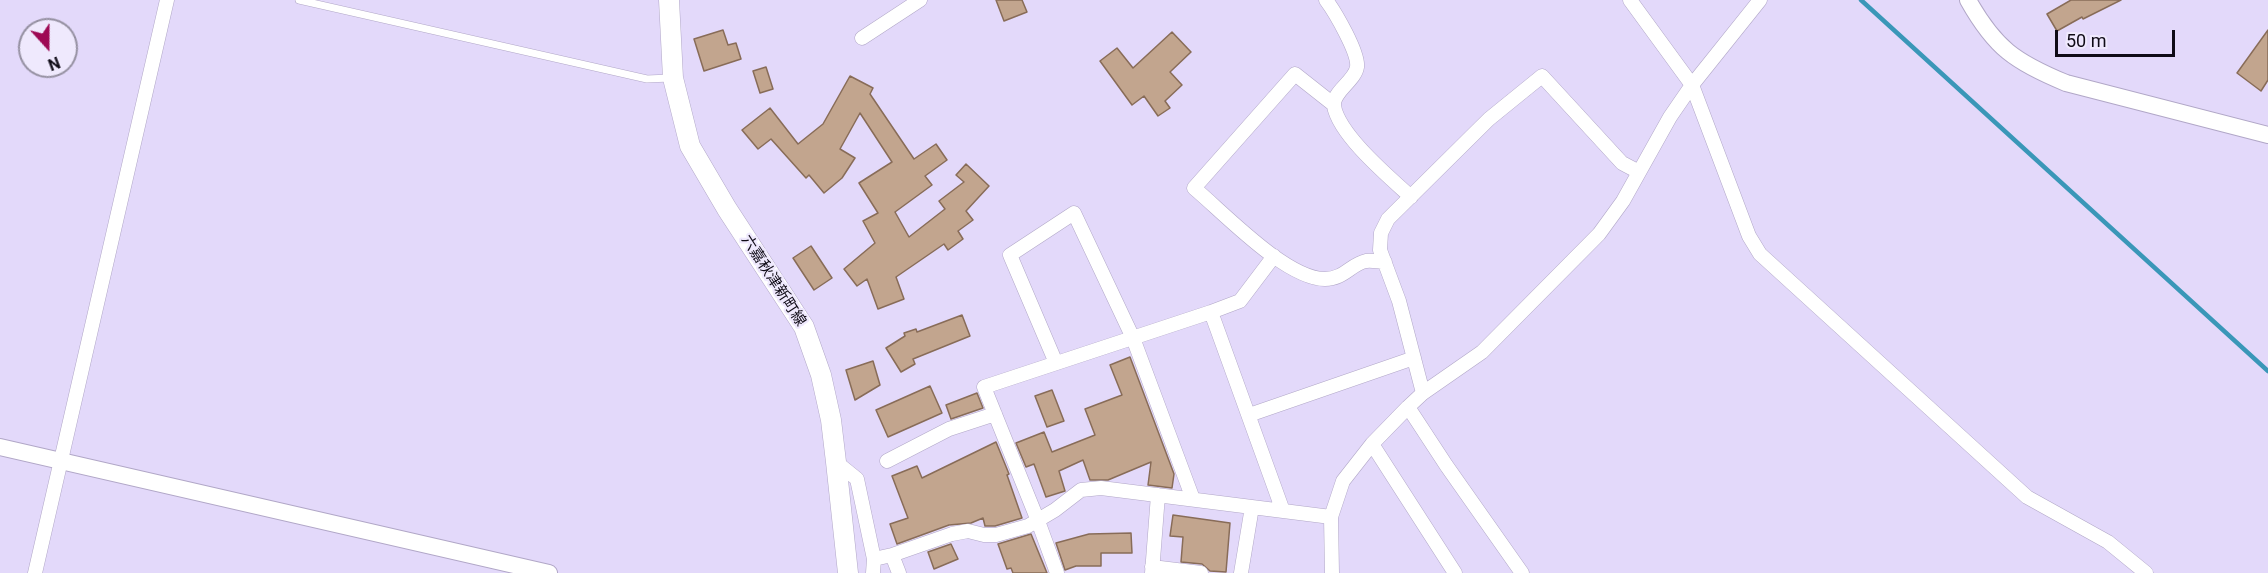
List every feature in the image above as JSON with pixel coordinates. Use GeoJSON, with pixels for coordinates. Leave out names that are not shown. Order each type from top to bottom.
{"type":"FeatureCollection","features":[{"type":"Feature","properties":{"kind":"main road","name":"六嘉秋津新町線"},"geometry":{"type":"LineString","coordinates":[[669,0],[673,78],[690,146],[727,209],[804,327],[821,375],[831,420],[848,573]]}},
{"type":"Feature","properties":{"kind":"street"},"geometry":{"type":"LineString","coordinates":[[35,573],[167,0]]}},
{"type":"Feature","properties":{"kind":"street"},"geometry":{"type":"LineString","coordinates":[[862,38],[921,0]]}},
{"type":"Feature","properties":{"kind":"street"},"geometry":{"type":"LineString","coordinates":[[1326,0],[1356,57],[1357,68],[1347,85],[1336,96],[1333,104]]}},
{"type":"Feature","properties":{"kind":"street"},"geometry":{"type":"LineString","coordinates":[[1630,0],[1692,85],[1749,236],[1760,254],[2027,497],[2108,542],[2146,573]]}},
{"type":"Feature","properties":{"kind":"street"},"geometry":{"type":"LineString","coordinates":[[1332,573],[1331,517],[1343,481],[1372,444],[1408,407],[1423,393],[1482,352],[1599,234],[1623,201],[1670,117],[1692,85],[1760,0]]}},
{"type":"Feature","properties":{"kind":"street"},"geometry":{"type":"LineString","coordinates":[[1968,0],[1990,35],[2013,57],[2041,73],[2066,83],[2268,135]]}},
{"type":"Feature","properties":{"kind":"street"},"geometry":{"type":"LineString","coordinates":[[1385,262],[1365,261],[1341,276],[1323,279],[1290,268],[1194,188],[1295,74],[1333,104],[1341,122],[1365,155],[1411,197]]}},
{"type":"Feature","properties":{"kind":"street"},"geometry":{"type":"LineString","coordinates":[[1423,393],[1399,301],[1380,250],[1381,233],[1388,219],[1489,119],[1542,76],[1622,163],[1639,172]]}},
{"type":"Feature","properties":{"kind":"street"},"geometry":{"type":"LineString","coordinates":[[1056,363],[1010,255],[1074,213],[1133,338],[1193,499]]}},
{"type":"Feature","properties":{"kind":"street"},"geometry":{"type":"LineString","coordinates":[[1056,573],[1038,521],[984,387],[1240,301],[1274,256]]}},
{"type":"Feature","properties":{"kind":"street"},"geometry":{"type":"LineString","coordinates":[[1211,312],[1283,510]]}},
{"type":"Feature","properties":{"kind":"street"},"geometry":{"type":"LineString","coordinates":[[1249,415],[1414,358]]}},
{"type":"Feature","properties":{"kind":"street"},"geometry":{"type":"LineString","coordinates":[[1408,407],[1522,573]]}},
{"type":"Feature","properties":{"kind":"street"},"geometry":{"type":"LineString","coordinates":[[887,461],[949,429],[995,414]]}},
{"type":"Feature","properties":{"kind":"street"},"geometry":{"type":"LineString","coordinates":[[1372,444],[1455,573]]}},
{"type":"Feature","properties":{"kind":"street"},"geometry":{"type":"LineString","coordinates":[[0,447],[549,573]]}},
{"type":"Feature","properties":{"kind":"street"},"geometry":{"type":"LineString","coordinates":[[836,462],[857,479],[874,566],[892,555],[952,534],[968,531],[996,535],[1028,526],[1081,490],[1101,488],[1331,517]]}},
{"type":"Feature","properties":{"kind":"street"},"geometry":{"type":"LineString","coordinates":[[1158,495],[1152,570],[1201,573]]}},
{"type":"Feature","properties":{"kind":"street"},"geometry":{"type":"LineString","coordinates":[[1241,573],[1252,507]]}},
{"type":"Feature","properties":{"kind":"street"},"geometry":{"type":"LineString","coordinates":[[892,555],[899,573]]}},
{"type":"Feature","properties":{"kind":"lane"},"geometry":{"type":"LineString","coordinates":[[299,0],[647,79],[673,78]]}},
{"type":"Feature","properties":{"kind":"building"},"geometry":{"type":"Polygon","coordinates":[[[996,0],[1022,0],[1027,12],[1004,21],[996,0]]]}},
{"type":"Feature","properties":{"kind":"building"},"geometry":{"type":"Polygon","coordinates":[[[2071,0],[2121,0],[2057,31],[2047,14],[2071,0]]]}},
{"type":"Feature","properties":{"kind":"building"},"geometry":{"type":"Polygon","coordinates":[[[723,30],[728,45],[736,43],[741,59],[704,71],[694,39],[723,30]]]}},
{"type":"Feature","properties":{"kind":"building"},"geometry":{"type":"Polygon","coordinates":[[[2268,30],[2268,80],[2261,91],[2237,73],[2268,30]]]}},
{"type":"Feature","properties":{"kind":"building"},"geometry":{"type":"Polygon","coordinates":[[[1172,32],[1191,52],[1170,72],[1182,85],[1165,101],[1170,108],[1158,116],[1144,96],[1132,105],[1100,61],[1117,48],[1133,68],[1172,32]]]}},
{"type":"Feature","properties":{"kind":"building"},"geometry":{"type":"Polygon","coordinates":[[[766,67],[773,89],[760,93],[753,71],[766,67]]]}},
{"type":"Feature","properties":{"kind":"building"},"geometry":{"type":"Polygon","coordinates":[[[850,76],[873,88],[870,94],[914,159],[936,144],[947,160],[925,176],[932,185],[895,212],[909,237],[945,209],[939,201],[964,182],[956,175],[966,164],[989,186],[966,211],[973,220],[958,231],[963,239],[948,250],[944,244],[896,277],[904,299],[878,309],[867,279],[857,286],[844,269],[875,243],[863,221],[878,213],[859,183],[892,162],[860,113],[840,149],[855,158],[842,178],[824,193],[809,175],[806,178],[771,139],[758,149],[742,130],[770,108],[798,144],[823,124],[850,76]]]}},
{"type":"Feature","properties":{"kind":"building"},"geometry":{"type":"Polygon","coordinates":[[[811,246],[832,278],[814,290],[793,258],[811,246]]]}},
{"type":"Feature","properties":{"kind":"building"},"geometry":{"type":"Polygon","coordinates":[[[962,315],[970,336],[913,359],[915,364],[901,372],[886,348],[905,336],[904,333],[916,329],[917,332],[962,315]]]}},
{"type":"Feature","properties":{"kind":"building"},"geometry":{"type":"Polygon","coordinates":[[[1130,357],[1174,474],[1172,488],[1148,485],[1151,462],[1108,480],[1090,480],[1083,460],[1059,471],[1065,491],[1046,497],[1034,464],[1026,467],[1016,443],[1044,432],[1052,452],[1095,435],[1085,409],[1122,395],[1110,365],[1130,357]]]}},
{"type":"Feature","properties":{"kind":"building"},"geometry":{"type":"Polygon","coordinates":[[[873,361],[880,385],[855,400],[846,370],[873,361]]]}},
{"type":"Feature","properties":{"kind":"building"},"geometry":{"type":"Polygon","coordinates":[[[930,386],[942,413],[888,437],[876,410],[930,386]]]}},
{"type":"Feature","properties":{"kind":"building"},"geometry":{"type":"Polygon","coordinates":[[[1052,390],[1064,421],[1047,427],[1035,396],[1052,390]]]}},
{"type":"Feature","properties":{"kind":"building"},"geometry":{"type":"Polygon","coordinates":[[[977,393],[983,408],[951,419],[946,405],[977,393]]]}},
{"type":"Feature","properties":{"kind":"building"},"geometry":{"type":"Polygon","coordinates":[[[996,442],[1009,474],[1007,475],[1022,518],[995,526],[985,526],[983,518],[971,523],[949,525],[897,544],[890,524],[908,518],[892,476],[917,466],[922,478],[996,442]]]}},
{"type":"Feature","properties":{"kind":"building"},"geometry":{"type":"Polygon","coordinates":[[[1173,515],[1230,523],[1226,572],[1210,571],[1202,564],[1181,562],[1183,537],[1170,536],[1173,515]]]}},
{"type":"Feature","properties":{"kind":"building"},"geometry":{"type":"Polygon","coordinates":[[[1131,533],[1132,553],[1101,553],[1101,566],[1076,566],[1065,570],[1056,543],[1089,534],[1131,533]]]}},
{"type":"Feature","properties":{"kind":"building"},"geometry":{"type":"Polygon","coordinates":[[[1031,534],[1047,573],[1013,573],[1011,568],[1007,569],[998,544],[1031,534]]]}},
{"type":"Feature","properties":{"kind":"building"},"geometry":{"type":"Polygon","coordinates":[[[951,544],[958,559],[934,569],[928,552],[951,544]]]}},
{"type":"Feature","properties":{"kind":"waterway"},"geometry":{"type":"LineString","coordinates":[[1861,0],[2268,371]]}}]}
